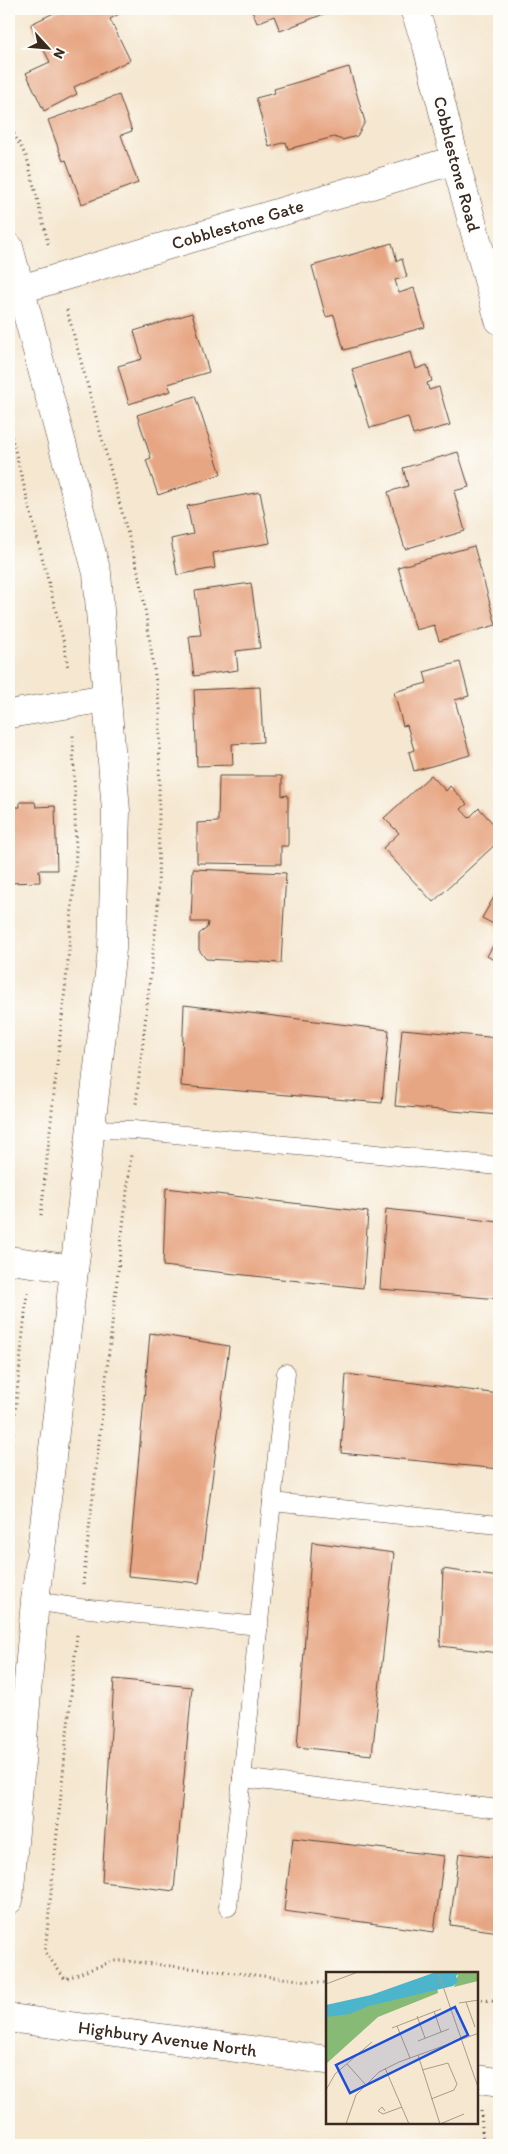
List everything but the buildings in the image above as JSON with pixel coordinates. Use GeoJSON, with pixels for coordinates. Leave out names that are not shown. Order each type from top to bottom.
{"type":"FeatureCollection","features":[{"type":"Feature","properties":{"kind":"street","name":"Cobblestone Road"},"geometry":{"type":"LineString","coordinates":[[414,9],[427,46],[455,160],[499,320]]}},
{"type":"Feature","properties":{"kind":"street","name":"Cobblestone Gate"},"geometry":{"type":"LineString","coordinates":[[20,290],[455,160]]}},
{"type":"Feature","properties":{"kind":"street"},"geometry":{"type":"LineString","coordinates":[[9,247],[97,573],[116,811],[112,949],[35,1601],[9,1900]]}},
{"type":"Feature","properties":{"kind":"street"},"geometry":{"type":"LineString","coordinates":[[9,714],[107,698]]}},
{"type":"Feature","properties":{"kind":"street"},"geometry":{"type":"LineString","coordinates":[[9,1260],[74,1270]]}},
{"type":"Feature","properties":{"kind":"street","name":"Highbury Avenue North"},"geometry":{"type":"LineString","coordinates":[[9,2018],[326,2060]]}},
{"type":"Feature","properties":{"kind":"street"},"geometry":{"type":"LineString","coordinates":[[478,2079],[499,2082]]}},
{"type":"Feature","properties":{"kind":"lane"},"geometry":{"type":"LineString","coordinates":[[90,1130],[134,1130],[499,1166]]}},
{"type":"Feature","properties":{"kind":"lane"},"geometry":{"type":"LineString","coordinates":[[228,1907],[286,1373]]}},
{"type":"Feature","properties":{"kind":"lane"},"geometry":{"type":"LineString","coordinates":[[272,1502],[499,1525]]}},
{"type":"Feature","properties":{"kind":"lane"},"geometry":{"type":"LineString","coordinates":[[35,1601],[80,1608],[258,1626]]}},
{"type":"Feature","properties":{"kind":"lane"},"geometry":{"type":"LineString","coordinates":[[242,1778],[499,1809]]}},
{"type":"Feature","properties":{"kind":"path"},"geometry":{"type":"LineString","coordinates":[[9,126],[27,158],[50,247]]}},
{"type":"Feature","properties":{"kind":"path"},"geometry":{"type":"LineString","coordinates":[[9,427],[65,647],[68,669]]}},
{"type":"Feature","properties":{"kind":"path"},"geometry":{"type":"LineString","coordinates":[[41,1214],[68,961],[76,854],[73,736]]}},
{"type":"Feature","properties":{"kind":"path"},"geometry":{"type":"LineString","coordinates":[[134,1130],[80,1608],[45,1952],[65,1979],[113,1961],[126,1961],[326,1983]]}},
{"type":"Feature","properties":{"kind":"path"},"geometry":{"type":"LineString","coordinates":[[9,1473],[27,1293],[18,1292]]}},
{"type":"Feature","properties":{"kind":"path"},"geometry":{"type":"LineString","coordinates":[[478,1999],[499,2002]]}}]}
